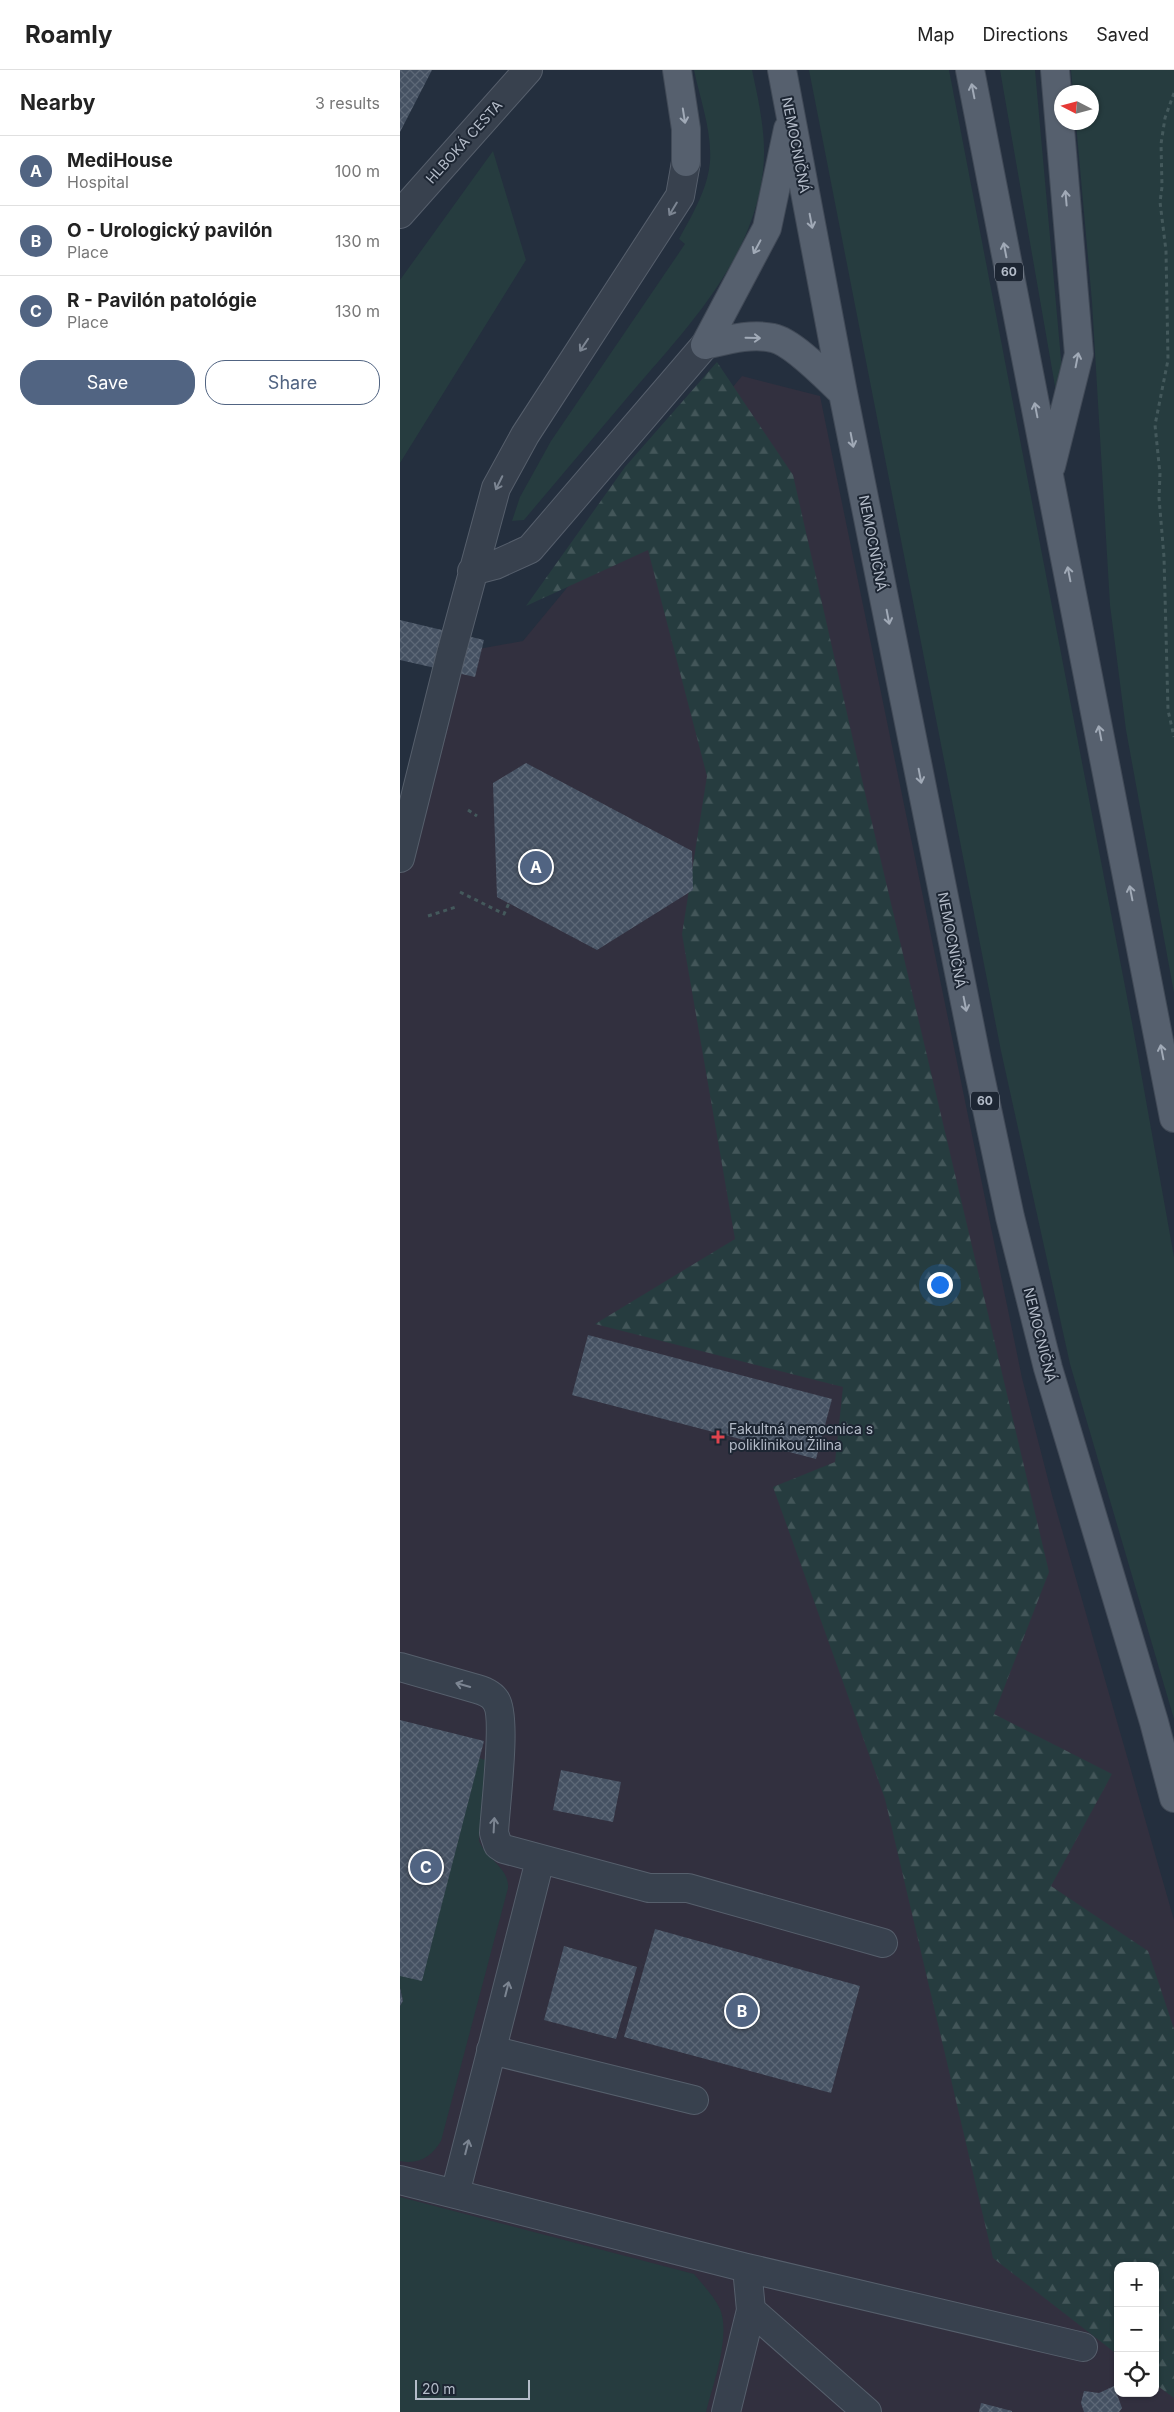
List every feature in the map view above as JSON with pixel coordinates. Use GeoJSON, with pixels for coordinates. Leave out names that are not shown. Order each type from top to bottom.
{"type":"FeatureCollection","features":[{"type":"Feature","properties":{"kind":"main road"},"geometry":{"type":"LineString","coordinates":[[677,70],[686,129],[686,162]]}},
{"type":"Feature","properties":{"kind":"main road","name":"NEMOCNIČNÁ"},"geometry":{"type":"LineString","coordinates":[[782,70],[842,393],[1010,1217],[1048,1368],[1154,1722],[1174,1798]]}},
{"type":"Feature","properties":{"kind":"main road","name":"60"},"geometry":{"type":"LineString","coordinates":[[970,70],[1174,1118]]}},
{"type":"Feature","properties":{"kind":"main road"},"geometry":{"type":"LineString","coordinates":[[1049,475],[1079,354],[1055,70]]}},
{"type":"Feature","properties":{"kind":"main road"},"geometry":{"type":"LineString","coordinates":[[705,345],[767,228],[791,116]]}},
{"type":"Feature","properties":{"kind":"main road"},"geometry":{"type":"LineString","coordinates":[[705,345],[741,338],[775,338],[801,354],[842,393]]}},
{"type":"Feature","properties":{"kind":"street","name":"HLBOKÁ CESTA"},"geometry":{"type":"LineString","coordinates":[[400,214],[528,70]]}},
{"type":"Feature","properties":{"kind":"street"},"geometry":{"type":"LineString","coordinates":[[400,858],[472,571],[496,488],[525,435],[680,196],[686,162]]}},
{"type":"Feature","properties":{"kind":"street"},"geometry":{"type":"LineString","coordinates":[[472,571],[495,565],[530,549],[705,345]]}},
{"type":"Feature","properties":{"kind":"street"},"geometry":{"type":"LineString","coordinates":[[400,1667],[489,1693],[497,1702],[500,1725],[495,1839],[504,1849],[649,1888],[688,1888],[883,1943]]}},
{"type":"Feature","properties":{"kind":"street"},"geometry":{"type":"LineString","coordinates":[[456,2194],[540,1860]]}},
{"type":"Feature","properties":{"kind":"street"},"geometry":{"type":"LineString","coordinates":[[491,2050],[694,2100]]}},
{"type":"Feature","properties":{"kind":"street"},"geometry":{"type":"LineString","coordinates":[[400,2180],[747,2268],[1083,2347]]}},
{"type":"Feature","properties":{"kind":"street"},"geometry":{"type":"LineString","coordinates":[[726,2412],[752,2310],[747,2268]]}},
{"type":"Feature","properties":{"kind":"street"},"geometry":{"type":"LineString","coordinates":[[752,2310],[867,2412]]}},
{"type":"Feature","properties":{"kind":"path"},"geometry":{"type":"LineString","coordinates":[[1174,93],[1165,118],[1161,144],[1162,187],[1160,202],[1166,251],[1168,360],[1155,425],[1160,474],[1159,498],[1164,557],[1168,710],[1174,737]]}},
{"type":"Feature","properties":{"kind":"path"},"geometry":{"type":"LineString","coordinates":[[468,810],[477,816]]}},
{"type":"Feature","properties":{"kind":"path"},"geometry":{"type":"LineString","coordinates":[[460,892],[504,914],[509,903]]}},
{"type":"Feature","properties":{"kind":"path"},"geometry":{"type":"LineString","coordinates":[[428,916],[456,907]]}},
{"type":"Feature","properties":{"kind":"shaded area","name":"Fakultná nemocnica s poliklinikou Žilina"},"geometry":{"type":"Polygon","coordinates":[[[742,376],[820,396],[1022,1378],[1052,1495],[1174,1920],[1174,2412],[400,2412],[400,805],[451,654],[523,641],[742,376]]]}},
{"type":"Feature","properties":{"kind":"green space"},"geometry":{"type":"Polygon","coordinates":[[[694,70],[752,70],[762,120],[764,158],[757,203],[746,234],[732,263],[714,291],[674,343],[524,520],[512,521],[520,497],[551,441],[685,244],[679,239],[703,192],[710,161],[709,138],[694,70]]]}},
{"type":"Feature","properties":{"kind":"green space"},"geometry":{"type":"Polygon","coordinates":[[[809,70],[949,70],[1133,1028],[1174,1257],[1174,1719],[1070,1364],[1001,1051],[809,70]]]}},
{"type":"Feature","properties":{"kind":"green space"},"geometry":{"type":"Polygon","coordinates":[[[1000,70],[1035,70],[1066,415],[1060,415],[1000,70]]]}},
{"type":"Feature","properties":{"kind":"green space"},"geometry":{"type":"Polygon","coordinates":[[[1071,70],[1174,70],[1174,993],[1126,730],[1110,605],[1092,302],[1077,130],[1099,130],[1099,85],[1072,85],[1071,70]]]}},
{"type":"Feature","properties":{"kind":"green space"},"geometry":{"type":"Polygon","coordinates":[[[493,151],[526,260],[400,463],[400,280],[493,151]]]}},
{"type":"Feature","properties":{"kind":"green space"},"geometry":{"type":"Polygon","coordinates":[[[717,362],[793,475],[868,806],[1049,1572],[994,1714],[1112,1774],[1051,1886],[1148,1951],[1174,2029],[1174,2398],[1159,2387],[1159,2262],[1114,2262],[1114,2352],[993,2258],[885,1799],[773,1487],[835,1462],[843,1387],[595,1324],[735,1239],[682,934],[707,776],[648,550],[526,606],[625,467],[717,362]]]}},
{"type":"Feature","properties":{"kind":"green space"},"geometry":{"type":"Polygon","coordinates":[[[479,1758],[486,1760],[479,1841],[502,1869],[508,1881],[508,1888],[441,2141],[424,2158],[413,2162],[400,2161],[400,2006],[403,2001],[400,1976],[479,1758]]]}},
{"type":"Feature","properties":{"kind":"green space"},"geometry":{"type":"Polygon","coordinates":[[[400,2197],[694,2274],[715,2300],[723,2320],[720,2360],[706,2412],[400,2412],[400,2197]]]}},
{"type":"Feature","properties":{"kind":"building"},"geometry":{"type":"Polygon","coordinates":[[[400,70],[432,70],[400,132],[400,70]]]}},
{"type":"Feature","properties":{"kind":"building"},"geometry":{"type":"Polygon","coordinates":[[[400,620],[484,640],[475,677],[400,660],[400,620]]]}},
{"type":"Feature","properties":{"kind":"building"},"geometry":{"type":"Polygon","coordinates":[[[526,763],[692,851],[693,890],[597,950],[497,897],[493,783],[526,763]]]}},
{"type":"Feature","properties":{"kind":"building"},"geometry":{"type":"Polygon","coordinates":[[[588,1335],[832,1399],[816,1459],[572,1395],[588,1335]]]}},
{"type":"Feature","properties":{"kind":"building"},"geometry":{"type":"Polygon","coordinates":[[[400,1720],[484,1741],[422,1981],[400,1976],[400,1720]]]}},
{"type":"Feature","properties":{"kind":"building"},"geometry":{"type":"Polygon","coordinates":[[[561,1770],[621,1782],[613,1822],[553,1810],[561,1770]]]}},
{"type":"Feature","properties":{"kind":"building"},"geometry":{"type":"Polygon","coordinates":[[[655,1929],[860,1986],[831,2093],[624,2037],[655,1929]]]}},
{"type":"Feature","properties":{"kind":"building"},"geometry":{"type":"Polygon","coordinates":[[[564,1946],[637,1967],[616,2039],[544,2020],[564,1946]]]}},
{"type":"Feature","properties":{"kind":"building"},"geometry":{"type":"Polygon","coordinates":[[[400,1988],[403,2001],[400,2006],[400,1988]]]}},
{"type":"Feature","properties":{"kind":"building"},"geometry":{"type":"Polygon","coordinates":[[[1114,2386],[1114,2397],[1118,2397],[1122,2408],[1119,2412],[1084,2412],[1081,2403],[1084,2391],[1099,2393],[1114,2386]]]}},
{"type":"Feature","properties":{"kind":"building"},"geometry":{"type":"Polygon","coordinates":[[[981,2403],[1012,2411],[1012,2412],[979,2412],[981,2403]]]}},
{"type":"Feature","properties":{"kind":"place","name":"MediHouse"},"geometry":{"type":"Point","coordinates":[536,867]}},
{"type":"Feature","properties":{"kind":"place","name":"Fakultná nemocnica s poliklinikou Žilina"},"geometry":{"type":"Point","coordinates":[718,1437]}},
{"type":"Feature","properties":{"kind":"place","name":"R - Pavilón patológie"},"geometry":{"type":"Point","coordinates":[426,1867]}},
{"type":"Feature","properties":{"kind":"place","name":"O - Urologický pavilón"},"geometry":{"type":"Point","coordinates":[742,2011]}}]}
